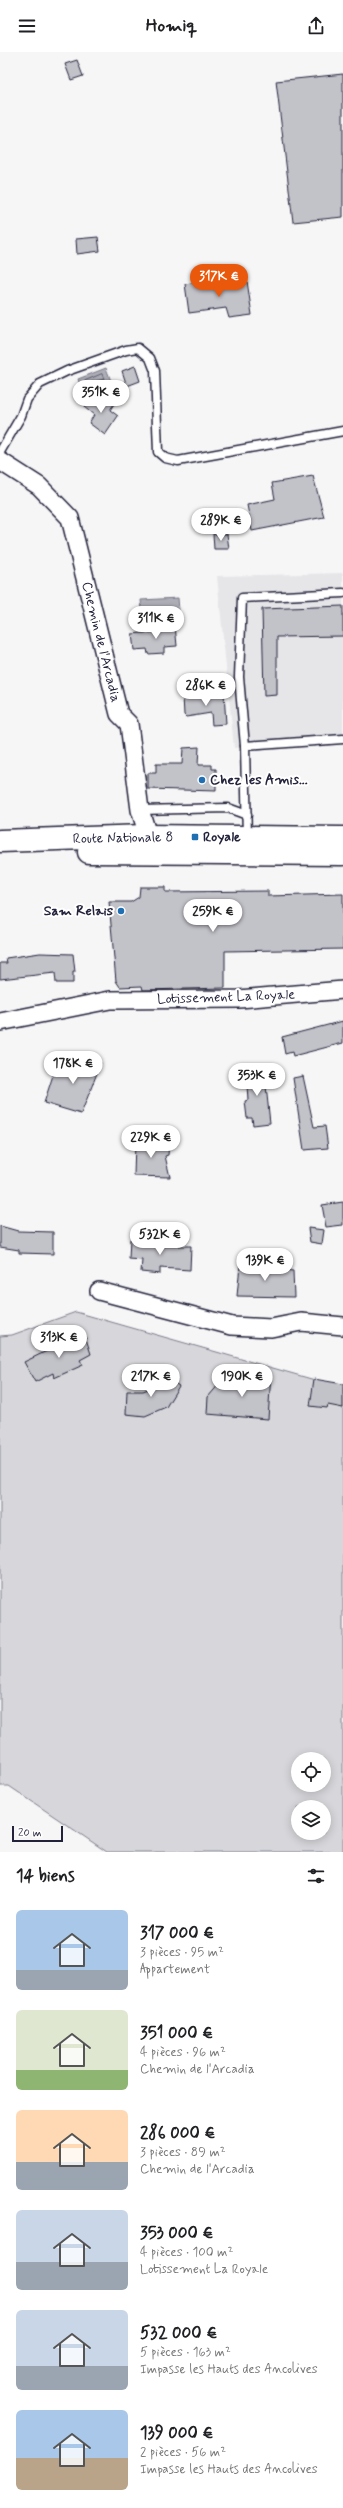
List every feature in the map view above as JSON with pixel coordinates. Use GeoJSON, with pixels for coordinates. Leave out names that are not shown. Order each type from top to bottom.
{"type":"FeatureCollection","features":[{"type":"Feature","properties":{"kind":"main road","name":"Route Nationale 8"},"geometry":{"type":"LineString","coordinates":[[0,841],[247,845],[343,838]]}},
{"type":"Feature","properties":{"kind":"main road","name":"Route Nationale 8"},"geometry":{"type":"LineString","coordinates":[[0,849],[146,844]]}},
{"type":"Feature","properties":{"kind":"main road","name":"Route Nationale 8"},"geometry":{"type":"LineString","coordinates":[[247,845],[343,854]]}},
{"type":"Feature","properties":{"kind":"street","name":"Chemin de l'Arcadia"},"geometry":{"type":"LineString","coordinates":[[0,461],[39,486],[70,518],[119,714],[129,724],[146,844]]}},
{"type":"Feature","properties":{"kind":"street","name":"Lotissement La Royale"},"geometry":{"type":"LineString","coordinates":[[0,1022],[110,1000],[239,999],[343,990]]}},
{"type":"Feature","properties":{"kind":"street"},"geometry":{"type":"LineString","coordinates":[[99,1291],[232,1326],[271,1328],[301,1322],[343,1326]]}},
{"type":"Feature","properties":{"kind":"lane"},"geometry":{"type":"LineString","coordinates":[[0,452],[21,416],[27,399],[40,384],[74,368],[126,350],[138,348],[150,358],[155,371],[158,452],[165,458],[178,461],[343,431]]}},
{"type":"Feature","properties":{"kind":"lane"},"geometry":{"type":"LineString","coordinates":[[247,845],[245,746],[239,677],[242,598],[343,593]]}},
{"type":"Feature","properties":{"kind":"lane"},"geometry":{"type":"LineString","coordinates":[[245,746],[343,739]]}},
{"type":"Feature","properties":{"kind":"lane"},"geometry":{"type":"LineString","coordinates":[[140,810],[228,808],[247,815]]}},
{"type":"Feature","properties":{"kind":"shaded area"},"geometry":{"type":"Polygon","coordinates":[[[343,573],[343,742],[234,748],[217,576],[343,573]]]}},
{"type":"Feature","properties":{"kind":"shaded area"},"geometry":{"type":"Polygon","coordinates":[[[76,1312],[343,1388],[343,1852],[107,1852],[9,1786],[0,1786],[0,1336],[12,1335],[76,1312]]]}},
{"type":"Feature","properties":{"kind":"water"},"geometry":{"type":"Polygon","coordinates":[[[106,368],[111,381],[82,391],[78,379],[106,368]]]}},
{"type":"Feature","properties":{"kind":"water"},"geometry":{"type":"Polygon","coordinates":[[[178,598],[179,610],[142,612],[141,600],[178,598]]]}},
{"type":"Feature","properties":{"kind":"building"},"geometry":{"type":"Polygon","coordinates":[[[77,60],[83,76],[71,80],[65,64],[77,60]]]}},
{"type":"Feature","properties":{"kind":"building"},"geometry":{"type":"Polygon","coordinates":[[[343,74],[343,217],[293,222],[276,81],[343,74]]]}},
{"type":"Feature","properties":{"kind":"building"},"geometry":{"type":"Polygon","coordinates":[[[98,237],[100,251],[77,254],[76,239],[98,237]]]}},
{"type":"Feature","properties":{"kind":"building"},"geometry":{"type":"Polygon","coordinates":[[[216,279],[217,286],[247,281],[252,315],[229,318],[226,308],[189,313],[185,284],[216,279]]]}},
{"type":"Feature","properties":{"kind":"building"},"geometry":{"type":"Polygon","coordinates":[[[135,366],[140,381],[127,386],[122,371],[135,366]]]}},
{"type":"Feature","properties":{"kind":"building"},"geometry":{"type":"Polygon","coordinates":[[[91,396],[100,402],[104,397],[114,404],[110,410],[118,416],[105,435],[89,423],[94,415],[84,407],[91,396]]]}},
{"type":"Feature","properties":{"kind":"building"},"geometry":{"type":"Polygon","coordinates":[[[313,476],[324,517],[252,531],[247,505],[275,499],[272,483],[313,476]]]}},
{"type":"Feature","properties":{"kind":"building"},"geometry":{"type":"Polygon","coordinates":[[[213,534],[227,534],[229,549],[214,549],[213,534]]]}},
{"type":"Feature","properties":{"kind":"building"},"geometry":{"type":"Polygon","coordinates":[[[343,606],[343,636],[277,637],[277,695],[264,696],[262,609],[343,606]]]}},
{"type":"Feature","properties":{"kind":"building"},"geometry":{"type":"Polygon","coordinates":[[[175,625],[177,646],[164,647],[164,653],[148,654],[147,649],[134,650],[132,634],[152,632],[152,627],[175,625]]]}},
{"type":"Feature","properties":{"kind":"building"},"geometry":{"type":"Polygon","coordinates":[[[224,693],[226,724],[212,725],[211,713],[186,717],[184,715],[183,696],[224,693]]]}},
{"type":"Feature","properties":{"kind":"building"},"geometry":{"type":"Polygon","coordinates":[[[199,747],[198,765],[212,765],[212,769],[216,769],[216,791],[148,789],[148,773],[156,773],[156,764],[182,764],[183,748],[199,747]]]}},
{"type":"Feature","properties":{"kind":"building"},"geometry":{"type":"Polygon","coordinates":[[[140,887],[165,887],[165,892],[268,891],[268,896],[343,894],[343,949],[225,951],[225,988],[143,990],[142,986],[120,987],[116,981],[109,902],[131,902],[139,897],[140,887]]]}},
{"type":"Feature","properties":{"kind":"building"},"geometry":{"type":"Polygon","coordinates":[[[40,953],[73,954],[75,972],[73,972],[73,983],[56,983],[55,973],[0,979],[0,963],[7,963],[6,958],[40,953]]]}},
{"type":"Feature","properties":{"kind":"building"},"geometry":{"type":"Polygon","coordinates":[[[343,1021],[343,1043],[293,1056],[292,1052],[285,1054],[282,1037],[343,1021]]]}},
{"type":"Feature","properties":{"kind":"building"},"geometry":{"type":"Polygon","coordinates":[[[77,1055],[101,1063],[81,1114],[44,1103],[56,1066],[70,1070],[77,1055]]]}},
{"type":"Feature","properties":{"kind":"building"},"geometry":{"type":"Polygon","coordinates":[[[264,1067],[270,1123],[253,1125],[252,1118],[247,1118],[245,1101],[248,1100],[246,1070],[264,1067]]]}},
{"type":"Feature","properties":{"kind":"building"},"geometry":{"type":"Polygon","coordinates":[[[303,1076],[314,1127],[325,1126],[328,1148],[304,1150],[293,1078],[303,1076]]]}},
{"type":"Feature","properties":{"kind":"building"},"geometry":{"type":"Polygon","coordinates":[[[135,1141],[169,1142],[168,1155],[165,1156],[170,1177],[134,1176],[135,1141]]]}},
{"type":"Feature","properties":{"kind":"building"},"geometry":{"type":"Polygon","coordinates":[[[343,1202],[343,1225],[326,1227],[322,1205],[343,1202]]]}},
{"type":"Feature","properties":{"kind":"building"},"geometry":{"type":"Polygon","coordinates":[[[0,1226],[18,1231],[53,1232],[53,1254],[19,1253],[19,1250],[0,1247],[0,1226]]]}},
{"type":"Feature","properties":{"kind":"building"},"geometry":{"type":"Polygon","coordinates":[[[308,1228],[324,1230],[322,1244],[310,1242],[308,1228]]]}},
{"type":"Feature","properties":{"kind":"building"},"geometry":{"type":"Polygon","coordinates":[[[130,1239],[161,1241],[161,1246],[191,1246],[190,1270],[160,1268],[160,1274],[141,1272],[142,1260],[129,1259],[130,1239]]]}},
{"type":"Feature","properties":{"kind":"building"},"geometry":{"type":"Polygon","coordinates":[[[240,1265],[293,1271],[294,1297],[237,1296],[240,1265]]]}},
{"type":"Feature","properties":{"kind":"building"},"geometry":{"type":"Polygon","coordinates":[[[84,1333],[91,1354],[80,1360],[83,1365],[54,1378],[53,1373],[35,1382],[24,1362],[84,1333]]]}},
{"type":"Feature","properties":{"kind":"building"},"geometry":{"type":"Polygon","coordinates":[[[250,1372],[271,1374],[268,1419],[207,1414],[208,1397],[220,1383],[249,1385],[250,1372]]]}},
{"type":"Feature","properties":{"kind":"building"},"geometry":{"type":"Polygon","coordinates":[[[161,1374],[179,1386],[166,1407],[145,1416],[126,1414],[127,1391],[143,1391],[153,1387],[161,1374]]]}},
{"type":"Feature","properties":{"kind":"building"},"geometry":{"type":"Polygon","coordinates":[[[314,1379],[343,1384],[343,1408],[328,1405],[327,1408],[310,1406],[314,1379]]]}},
{"type":"Feature","properties":{"kind":"place","name":"Chez les Amis..."},"geometry":{"type":"Point","coordinates":[202,780]}},
{"type":"Feature","properties":{"kind":"place","name":"Royale"},"geometry":{"type":"Point","coordinates":[195,837]}},
{"type":"Feature","properties":{"kind":"place","name":"Sam Relais"},"geometry":{"type":"Point","coordinates":[121,911]}}]}
